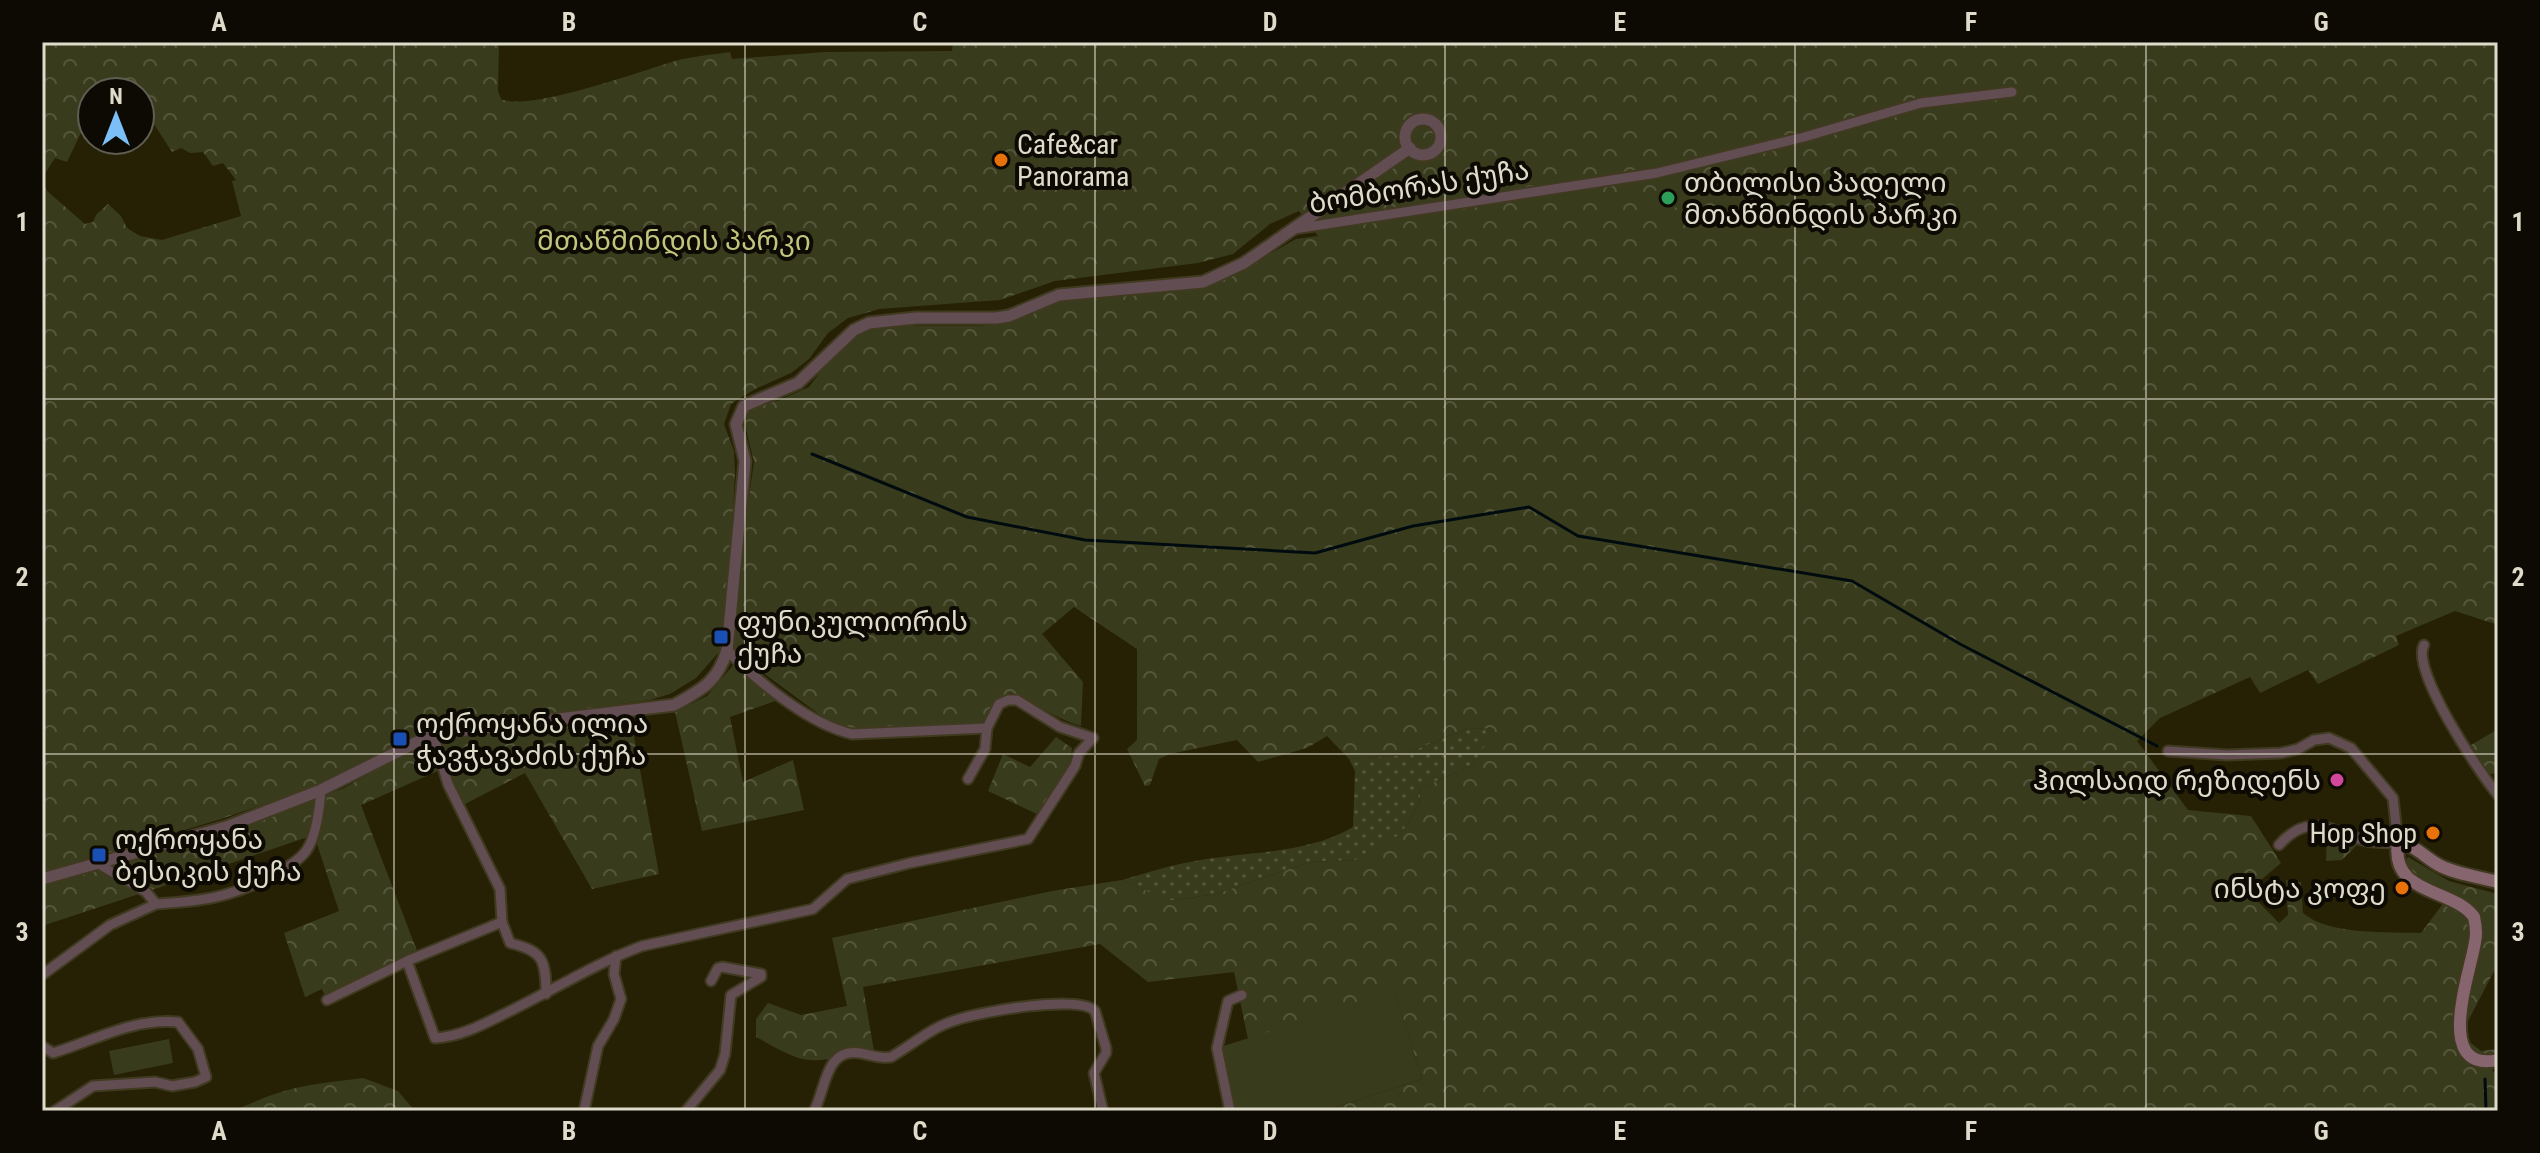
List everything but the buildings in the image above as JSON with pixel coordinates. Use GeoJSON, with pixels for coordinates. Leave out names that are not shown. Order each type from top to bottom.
{"type":"FeatureCollection","features":[{"type":"Feature","properties":{"kind":"main road"},"geometry":{"type":"LineString","coordinates":[[2498,882],[2449,869],[2410,845],[2398,843],[2398,865],[2410,879],[2433,894],[2458,904],[2474,917],[2476,940],[2462,998],[2460,1032],[2466,1048],[2476,1058],[2490,1062],[2498,1060]]}},
{"type":"Feature","properties":{"kind":"street","name":"ბომბორას ქუჩა"},"geometry":{"type":"LineString","coordinates":[[42,879],[226,827],[321,790],[433,734],[674,705],[703,689],[721,669],[727,650],[745,461],[736,424],[744,406],[798,383],[843,339],[869,323],[916,318],[996,318],[1009,316],[1059,295],[1203,282],[1244,263],[1294,229],[1657,173],[1804,137],[1921,103],[2012,92]]}},
{"type":"Feature","properties":{"kind":"street"},"geometry":{"type":"LineString","coordinates":[[1294,229],[1410,148]]}},
{"type":"Feature","properties":{"kind":"street"},"geometry":{"type":"LineString","coordinates":[[2424,645],[2421,653],[2430,684],[2467,753],[2498,795]]}},
{"type":"Feature","properties":{"kind":"street"},"geometry":{"type":"LineString","coordinates":[[727,650],[746,670],[833,730],[852,734],[987,728]]}},
{"type":"Feature","properties":{"kind":"street"},"geometry":{"type":"LineString","coordinates":[[407,961],[435,1038],[465,1032],[642,946],[813,909],[847,879],[1028,839],[1075,766],[1079,753],[1094,740],[1060,727],[1013,699],[999,704],[987,728],[985,749],[968,779]]}},
{"type":"Feature","properties":{"kind":"street"},"geometry":{"type":"LineString","coordinates":[[433,734],[448,784],[500,889],[502,922],[510,943],[528,946],[538,954],[546,994]]}},
{"type":"Feature","properties":{"kind":"street"},"geometry":{"type":"LineString","coordinates":[[2168,751],[2227,755],[2281,753],[2298,749],[2314,740],[2329,738],[2351,748],[2393,798],[2398,843],[2365,841],[2319,825],[2288,835],[2279,845]]}},
{"type":"Feature","properties":{"kind":"street"},"geometry":{"type":"LineString","coordinates":[[42,975],[110,925],[156,904],[204,901],[240,892],[288,867],[307,850],[319,810],[321,790]]}},
{"type":"Feature","properties":{"kind":"street"},"geometry":{"type":"LineString","coordinates":[[97,863],[146,892],[156,904]]}},
{"type":"Feature","properties":{"kind":"street"},"geometry":{"type":"LineString","coordinates":[[327,1000],[407,961],[502,922]]}},
{"type":"Feature","properties":{"kind":"street"},"geometry":{"type":"LineString","coordinates":[[584,1111],[598,1046],[614,1019],[621,999],[614,974],[616,956]]}},
{"type":"Feature","properties":{"kind":"street"},"geometry":{"type":"LineString","coordinates":[[686,1111],[720,1070],[725,1054],[731,995],[761,977],[761,974],[722,967],[718,968],[711,981]]}},
{"type":"Feature","properties":{"kind":"street"},"geometry":{"type":"LineString","coordinates":[[1230,1111],[1217,1048],[1218,1036],[1228,1001],[1242,995]]}},
{"type":"Feature","properties":{"kind":"street"},"geometry":{"type":"LineString","coordinates":[[814,1111],[833,1060],[841,1055],[857,1052],[881,1059],[891,1057],[954,1020],[1013,1007],[1084,1005],[1095,1011],[1104,1032],[1106,1053],[1094,1073],[1103,1111]]}},
{"type":"Feature","properties":{"kind":"street"},"geometry":{"type":"LineString","coordinates":[[42,1046],[53,1053],[125,1026],[160,1020],[178,1022],[198,1049],[206,1077],[172,1086],[155,1082],[93,1086],[55,1111]]}},
{"type":"Feature","properties":{"kind":"green space","name":"მთაწმინდის პარკი"},"geometry":{"type":"Polygon","coordinates":[[[42,42],[499,42],[498,91],[501,99],[515,102],[559,95],[675,61],[730,52],[732,59],[826,52],[952,51],[953,42],[2498,42],[2498,625],[2455,611],[2396,636],[2399,645],[2318,684],[2308,670],[2260,693],[2250,677],[2160,718],[2137,741],[2188,810],[2251,816],[2281,863],[2248,891],[2279,923],[2288,915],[2286,880],[2301,882],[2303,913],[2314,920],[2359,931],[2421,933],[2451,893],[2421,882],[2404,865],[2408,857],[2449,881],[2498,894],[2498,971],[2494,971],[2467,1023],[2466,1039],[2481,1051],[2498,1049],[2498,1060],[2492,1071],[2498,1073],[2498,1111],[1324,1111],[1422,1079],[1395,993],[1248,1039],[1234,972],[1148,982],[1100,944],[863,987],[875,1057],[859,1055],[803,1059],[756,1037],[756,1019],[768,1003],[801,1015],[847,1006],[832,938],[1052,891],[1122,880],[1169,901],[1216,894],[1310,862],[1355,860],[1401,834],[1419,804],[1421,788],[1473,765],[1495,729],[1468,728],[1402,755],[1349,759],[1327,736],[1307,748],[1258,762],[1237,740],[1159,759],[1150,785],[1145,786],[1127,749],[1137,740],[1137,649],[1074,607],[1042,634],[1083,682],[1081,726],[1010,693],[997,700],[985,723],[849,729],[831,723],[732,650],[754,462],[745,425],[748,413],[758,406],[809,387],[829,360],[861,334],[881,326],[980,326],[1005,322],[1058,300],[1167,290],[1245,268],[1296,239],[1318,236],[1299,211],[1270,224],[1233,254],[1198,263],[1055,281],[1000,300],[879,309],[848,318],[828,333],[809,359],[791,373],[731,404],[724,424],[734,451],[735,472],[727,621],[719,652],[696,678],[670,694],[650,700],[456,726],[450,712],[416,737],[320,785],[221,819],[42,873],[42,180],[47,191],[85,224],[93,222],[108,204],[121,216],[127,228],[140,236],[162,240],[241,216],[232,181],[236,180],[223,163],[213,166],[203,152],[190,153],[181,148],[172,152],[156,127],[156,76],[76,76],[76,143],[67,162],[55,158],[42,178],[42,42]]]}},
{"type":"Feature","properties":{"kind":"green space","name":"თბილისი პადელი მთაწმინდის პარკი"},"geometry":{"type":"Polygon","coordinates":[[[1682,185],[1687,205],[1654,212],[1650,192],[1682,185]]]}},
{"type":"Feature","properties":{"kind":"green space"},"geometry":{"type":"Polygon","coordinates":[[[735,663],[778,700],[730,717],[743,782],[793,760],[804,810],[702,831],[675,712],[707,696],[735,663]]]}},
{"type":"Feature","properties":{"kind":"green space"},"geometry":{"type":"Polygon","coordinates":[[[631,720],[659,874],[592,889],[525,773],[463,805],[450,782],[441,742],[445,739],[631,720]]]}},
{"type":"Feature","properties":{"kind":"green space"},"geometry":{"type":"Polygon","coordinates":[[[1468,728],[1496,729],[1473,765],[1421,788],[1419,804],[1401,834],[1356,860],[1310,862],[1216,894],[1168,901],[1122,880],[1186,863],[1276,851],[1335,836],[1353,827],[1355,771],[1349,759],[1402,755],[1468,728]]]}},
{"type":"Feature","properties":{"kind":"green space"},"geometry":{"type":"Polygon","coordinates":[[[2498,729],[2498,772],[2486,776],[2466,748],[2498,729]]]}},
{"type":"Feature","properties":{"kind":"green space"},"geometry":{"type":"Polygon","coordinates":[[[1056,737],[1072,748],[1070,766],[1037,814],[988,791],[1003,754],[1030,767],[1056,737]]]}},
{"type":"Feature","properties":{"kind":"green space"},"geometry":{"type":"Polygon","coordinates":[[[430,740],[440,770],[361,805],[419,956],[327,1000],[322,989],[305,997],[284,933],[339,911],[314,835],[152,890],[113,867],[256,823],[344,788],[430,740]]]}},
{"type":"Feature","properties":{"kind":"green space"},"geometry":{"type":"Polygon","coordinates":[[[2327,831],[2359,843],[2342,860],[2326,861],[2327,831]]]}},
{"type":"Feature","properties":{"kind":"green space"},"geometry":{"type":"Polygon","coordinates":[[[101,870],[128,883],[139,894],[42,926],[42,886],[101,870]]]}},
{"type":"Feature","properties":{"kind":"green space"},"geometry":{"type":"Polygon","coordinates":[[[1395,992],[1422,1079],[1324,1111],[1230,1111],[1217,1048],[1395,992]]]}},
{"type":"Feature","properties":{"kind":"green space"},"geometry":{"type":"Polygon","coordinates":[[[169,1039],[173,1063],[114,1075],[109,1051],[169,1039]]]}},
{"type":"Feature","properties":{"kind":"green space"},"geometry":{"type":"Polygon","coordinates":[[[363,1078],[398,1091],[415,1111],[227,1111],[297,1088],[363,1078]]]}},
{"type":"Feature","properties":{"kind":"waterway"},"geometry":{"type":"LineString","coordinates":[[812,454],[967,517],[1085,540],[1315,553],[1413,526],[1529,507],[1578,536],[1852,581],[1960,644],[2157,746]]}},
{"type":"Feature","properties":{"kind":"waterway"},"geometry":{"type":"LineString","coordinates":[[2485,1079],[2486,1111]]}},
{"type":"Feature","properties":{"kind":"place","name":"Cafe&car Panorama"},"geometry":{"type":"Point","coordinates":[1001,160]}},
{"type":"Feature","properties":{"kind":"place","name":"თბილისი პადელი მთაწმინდის პარკი"},"geometry":{"type":"Point","coordinates":[1668,198]}},
{"type":"Feature","properties":{"kind":"place","name":"ფუნიკულიორის ქუჩა"},"geometry":{"type":"Point","coordinates":[721,637]}},
{"type":"Feature","properties":{"kind":"place","name":"ოქროყანა ილია ჭავჭავაძის ქუჩა"},"geometry":{"type":"Point","coordinates":[400,739]}},
{"type":"Feature","properties":{"kind":"place","name":"ჰილსაიდ რეზიდენს"},"geometry":{"type":"Point","coordinates":[2337,780]}},
{"type":"Feature","properties":{"kind":"place","name":"Hop Shop"},"geometry":{"type":"Point","coordinates":[2433,833]}},
{"type":"Feature","properties":{"kind":"place","name":"ოქროყანა ბესიკის ქუჩა"},"geometry":{"type":"Point","coordinates":[99,855]}},
{"type":"Feature","properties":{"kind":"place","name":"ინსტა კოფე"},"geometry":{"type":"Point","coordinates":[2402,888]}}]}
